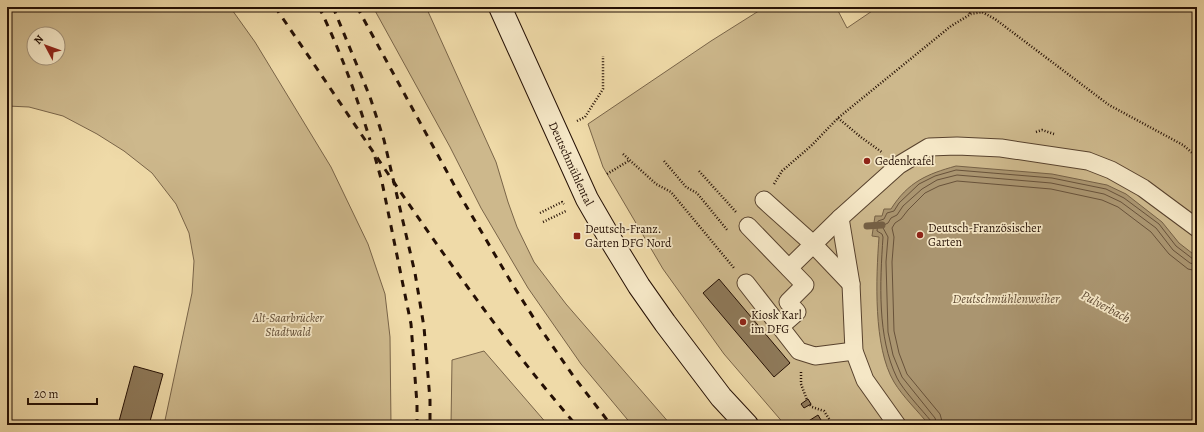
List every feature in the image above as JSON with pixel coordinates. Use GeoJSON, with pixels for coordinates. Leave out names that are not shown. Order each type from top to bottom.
{"type":"FeatureCollection","features":[{"type":"Feature","properties":{"kind":"main road","name":"Deutschmühlental"},"geometry":{"type":"LineString","coordinates":[[500,7],[587,199],[609,237],[640,286],[689,356],[721,397],[746,425]]}},
{"type":"Feature","properties":{"kind":"street"},"geometry":{"type":"LineString","coordinates":[[788,268],[840,218],[899,165],[929,147],[957,146],[1001,148],[1088,161],[1111,170],[1143,188],[1197,228]]}},
{"type":"Feature","properties":{"kind":"street"},"geometry":{"type":"LineString","coordinates":[[764,200],[812,244],[851,284]]}},
{"type":"Feature","properties":{"kind":"street"},"geometry":{"type":"LineString","coordinates":[[840,218],[851,284],[854,351],[865,380],[897,425]]}},
{"type":"Feature","properties":{"kind":"street"},"geometry":{"type":"LineString","coordinates":[[748,226],[805,285],[788,302],[796,312],[780,326]]}},
{"type":"Feature","properties":{"kind":"street"},"geometry":{"type":"LineString","coordinates":[[746,283],[799,351],[815,356],[854,351]]}},
{"type":"Feature","properties":{"kind":"path"},"geometry":{"type":"LineString","coordinates":[[962,7],[971,14]]}},
{"type":"Feature","properties":{"kind":"path"},"geometry":{"type":"LineString","coordinates":[[764,200],[782,171],[811,146],[838,118],[951,26],[971,14],[982,12],[995,19],[1109,105],[1182,144],[1197,157]]}},
{"type":"Feature","properties":{"kind":"path"},"geometry":{"type":"LineString","coordinates":[[556,132],[585,117],[603,89],[603,56]]}},
{"type":"Feature","properties":{"kind":"path"},"geometry":{"type":"LineString","coordinates":[[838,118],[899,165]]}},
{"type":"Feature","properties":{"kind":"path"},"geometry":{"type":"LineString","coordinates":[[623,154],[656,184],[671,192],[746,283]]}},
{"type":"Feature","properties":{"kind":"path"},"geometry":{"type":"LineString","coordinates":[[607,174],[630,160]]}},
{"type":"Feature","properties":{"kind":"path"},"geometry":{"type":"LineString","coordinates":[[664,161],[686,187],[697,193],[730,234]]}},
{"type":"Feature","properties":{"kind":"path"},"geometry":{"type":"LineString","coordinates":[[698,171],[748,226]]}},
{"type":"Feature","properties":{"kind":"path"},"geometry":{"type":"LineString","coordinates":[[540,213],[562,202],[566,205]]}},
{"type":"Feature","properties":{"kind":"path"},"geometry":{"type":"LineString","coordinates":[[543,222],[566,210]]}},
{"type":"Feature","properties":{"kind":"path"},"geometry":{"type":"LineString","coordinates":[[799,351],[802,384],[807,400]]}},
{"type":"Feature","properties":{"kind":"path"},"geometry":{"type":"LineString","coordinates":[[810,405],[824,411],[833,425]]}},
{"type":"Feature","properties":{"kind":"green space","name":"Alt-Saarbrücker Stadtwald"},"geometry":{"type":"Polygon","coordinates":[[[7,7],[230,7],[255,42],[331,167],[368,244],[385,294],[390,337],[391,425],[164,425],[192,293],[194,261],[189,233],[176,204],[152,173],[124,151],[97,134],[63,116],[29,107],[7,106],[7,7]]]}},
{"type":"Feature","properties":{"kind":"green space"},"geometry":{"type":"Polygon","coordinates":[[[373,7],[426,7],[496,162],[517,227],[534,262],[566,304],[671,425],[632,425],[581,364],[528,288],[481,208],[450,147],[373,7]]]}},
{"type":"Feature","properties":{"kind":"green space","name":"Deutsch-Französischer Garten"},"geometry":{"type":"Polygon","coordinates":[[[765,7],[836,7],[847,28],[878,7],[1197,7],[1197,425],[785,425],[724,354],[663,269],[603,167],[588,124],[711,41],[765,7]]]}},
{"type":"Feature","properties":{"kind":"green space"},"geometry":{"type":"Polygon","coordinates":[[[484,351],[548,425],[451,425],[452,360],[484,351]]]}},
{"type":"Feature","properties":{"kind":"water","name":"Deutschmühlenweiher"},"geometry":{"type":"Polygon","coordinates":[[[956,166],[1052,174],[1107,185],[1126,194],[1162,222],[1179,243],[1197,257],[1197,425],[929,425],[898,388],[887,367],[879,331],[877,272],[879,237],[872,236],[875,216],[882,216],[884,209],[891,209],[897,200],[911,186],[919,180],[936,172],[956,166]]]}},
{"type":"Feature","properties":{"kind":"building"},"geometry":{"type":"Polygon","coordinates":[[[719,279],[790,363],[774,377],[703,293],[719,279]]]}},
{"type":"Feature","properties":{"kind":"building"},"geometry":{"type":"Polygon","coordinates":[[[134,366],[163,374],[149,425],[118,425],[134,366]]]}},
{"type":"Feature","properties":{"kind":"building"},"geometry":{"type":"Polygon","coordinates":[[[808,399],[811,404],[804,408],[801,404],[808,399]]]}},
{"type":"Feature","properties":{"kind":"building"},"geometry":{"type":"Polygon","coordinates":[[[818,415],[824,425],[810,425],[807,422],[818,415]]]}},
{"type":"Feature","properties":{"kind":"waterway","name":"Pulverbach"},"geometry":{"type":"LineString","coordinates":[[867,226],[882,225]]}},
{"type":"Feature","properties":{"kind":"railway"},"geometry":{"type":"LineString","coordinates":[[275,7],[420,220],[458,273],[535,376],[576,425]]}},
{"type":"Feature","properties":{"kind":"railway"},"geometry":{"type":"LineString","coordinates":[[319,7],[347,72],[370,140]]}},
{"type":"Feature","properties":{"kind":"railway"},"geometry":{"type":"LineString","coordinates":[[333,7],[370,97],[384,140],[415,273],[424,327],[430,400],[430,425]]}},
{"type":"Feature","properties":{"kind":"railway"},"geometry":{"type":"LineString","coordinates":[[357,7],[458,192],[511,282],[540,328],[574,377],[611,425]]}},
{"type":"Feature","properties":{"kind":"railway"},"geometry":{"type":"LineString","coordinates":[[375,157],[382,182],[411,324],[417,404],[417,425]]}},
{"type":"Feature","properties":{"kind":"place","name":"Gedenktafel"},"geometry":{"type":"Point","coordinates":[867,161]}},
{"type":"Feature","properties":{"kind":"place","name":"Deutsch-Französischer Garten"},"geometry":{"type":"Point","coordinates":[920,235]}},
{"type":"Feature","properties":{"kind":"place","name":"Deutsch-Franz. Garten DFG Nord"},"geometry":{"type":"Point","coordinates":[577,236]}},
{"type":"Feature","properties":{"kind":"place","name":"Kiosk Karl im DFG"},"geometry":{"type":"Point","coordinates":[743,322]}}]}
